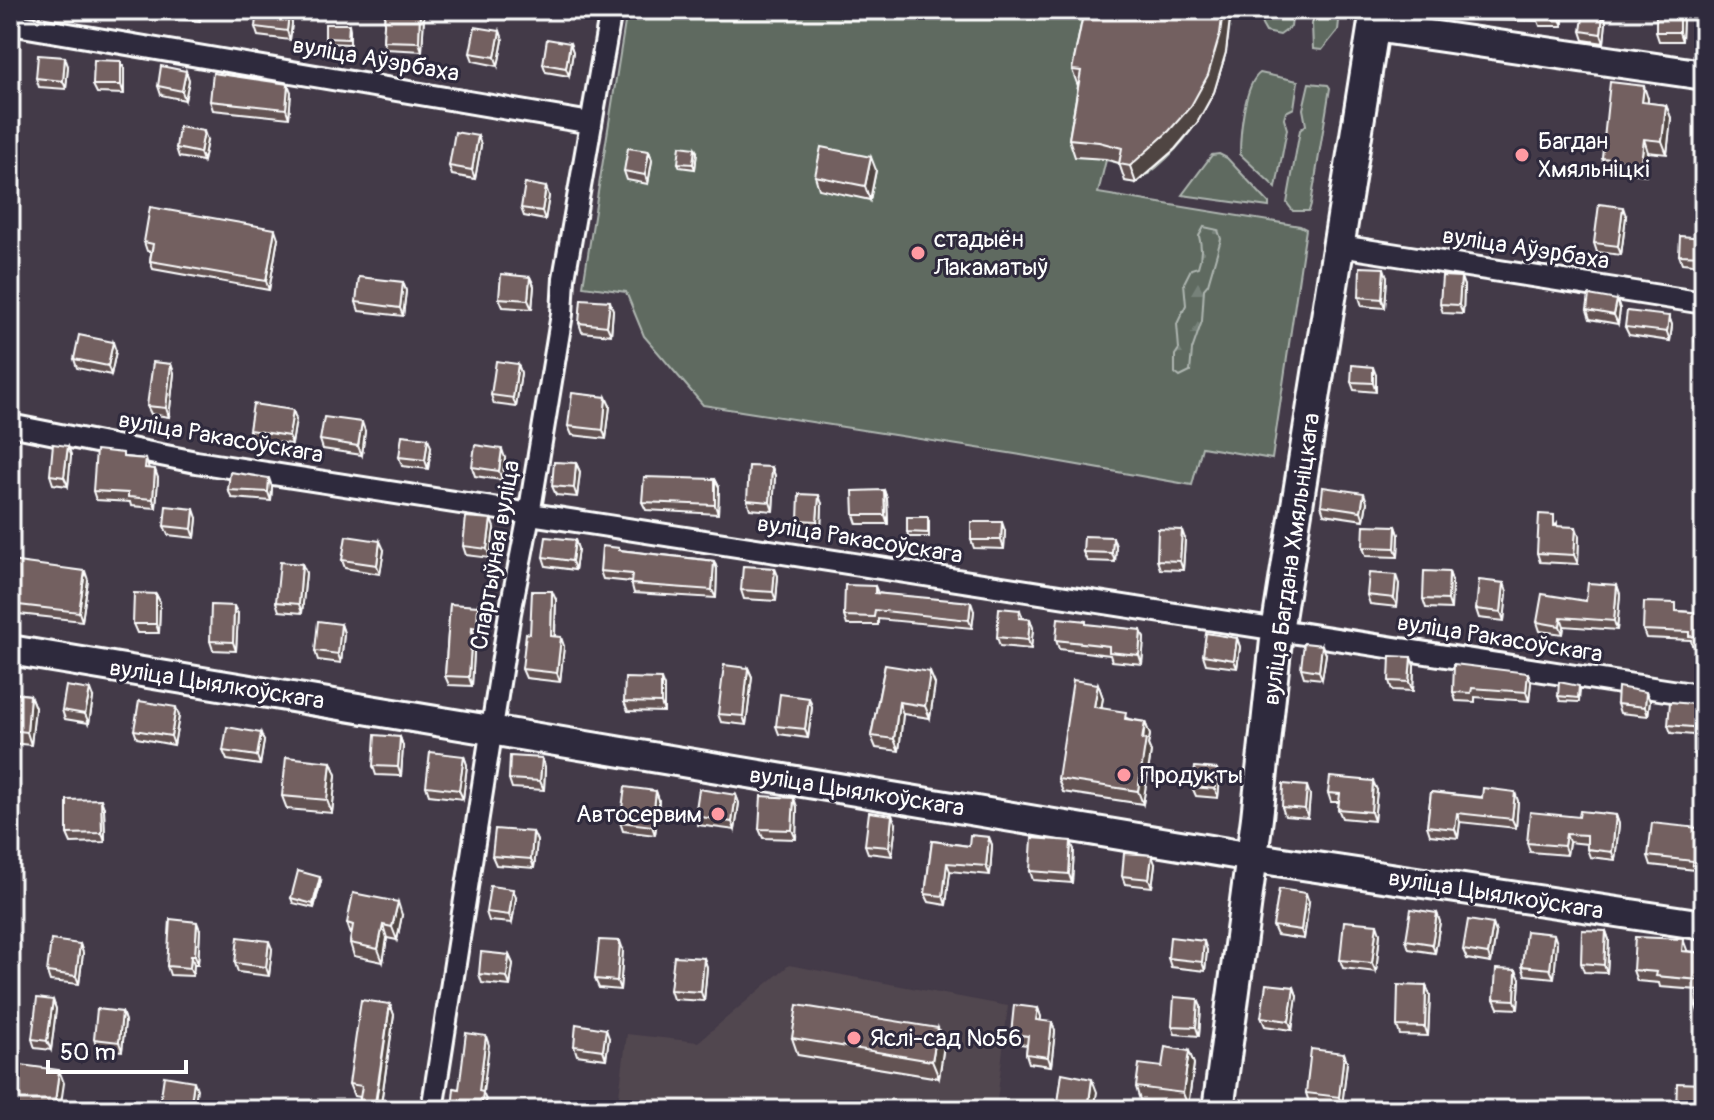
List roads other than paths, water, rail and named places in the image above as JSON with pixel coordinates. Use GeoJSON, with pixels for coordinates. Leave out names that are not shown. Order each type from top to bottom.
{"type":"FeatureCollection","features":[{"type":"Feature","properties":{"kind":"main road","name":"вуліца Багдана Хмяльніцкага"},"geometry":{"type":"LineString","coordinates":[[1218,1110],[1277,631],[1375,18]]}},
{"type":"Feature","properties":{"kind":"street","name":"Спартыўная вуліца"},"geometry":{"type":"LineString","coordinates":[[432,1110],[510,613],[562,314],[564,278],[611,10]]}},
{"type":"Feature","properties":{"kind":"street"},"geometry":{"type":"LineString","coordinates":[[1375,18],[1704,75]]}},
{"type":"Feature","properties":{"kind":"street","name":"вуліца Аўэрбаха"},"geometry":{"type":"LineString","coordinates":[[10,24],[591,123]]}},
{"type":"Feature","properties":{"kind":"street","name":"вуліца Аўэрбаха"},"geometry":{"type":"LineString","coordinates":[[1340,246],[1704,303]]}},
{"type":"Feature","properties":{"kind":"street","name":"вуліца Ракасоўскага"},"geometry":{"type":"LineString","coordinates":[[10,425],[196,462],[1704,696]]}},
{"type":"Feature","properties":{"kind":"street","name":"вуліца Цыялкоўскага"},"geometry":{"type":"LineString","coordinates":[[10,650],[1251,857],[1704,925]]}},
{"type":"Feature","properties":{"kind":"place","name":"Багдан Хмяльніцкі"},"geometry":{"type":"Point","coordinates":[1522,155]}},
{"type":"Feature","properties":{"kind":"place","name":"стадыён Лакаматыў"},"geometry":{"type":"Point","coordinates":[918,253]}},
{"type":"Feature","properties":{"kind":"place","name":"Продукты"},"geometry":{"type":"Point","coordinates":[1124,775]}},
{"type":"Feature","properties":{"kind":"place","name":"Автосервим"},"geometry":{"type":"Point","coordinates":[718,814]}},
{"type":"Feature","properties":{"kind":"place","name":"Яслі-сад №56"},"geometry":{"type":"Point","coordinates":[854,1038]}}]}
